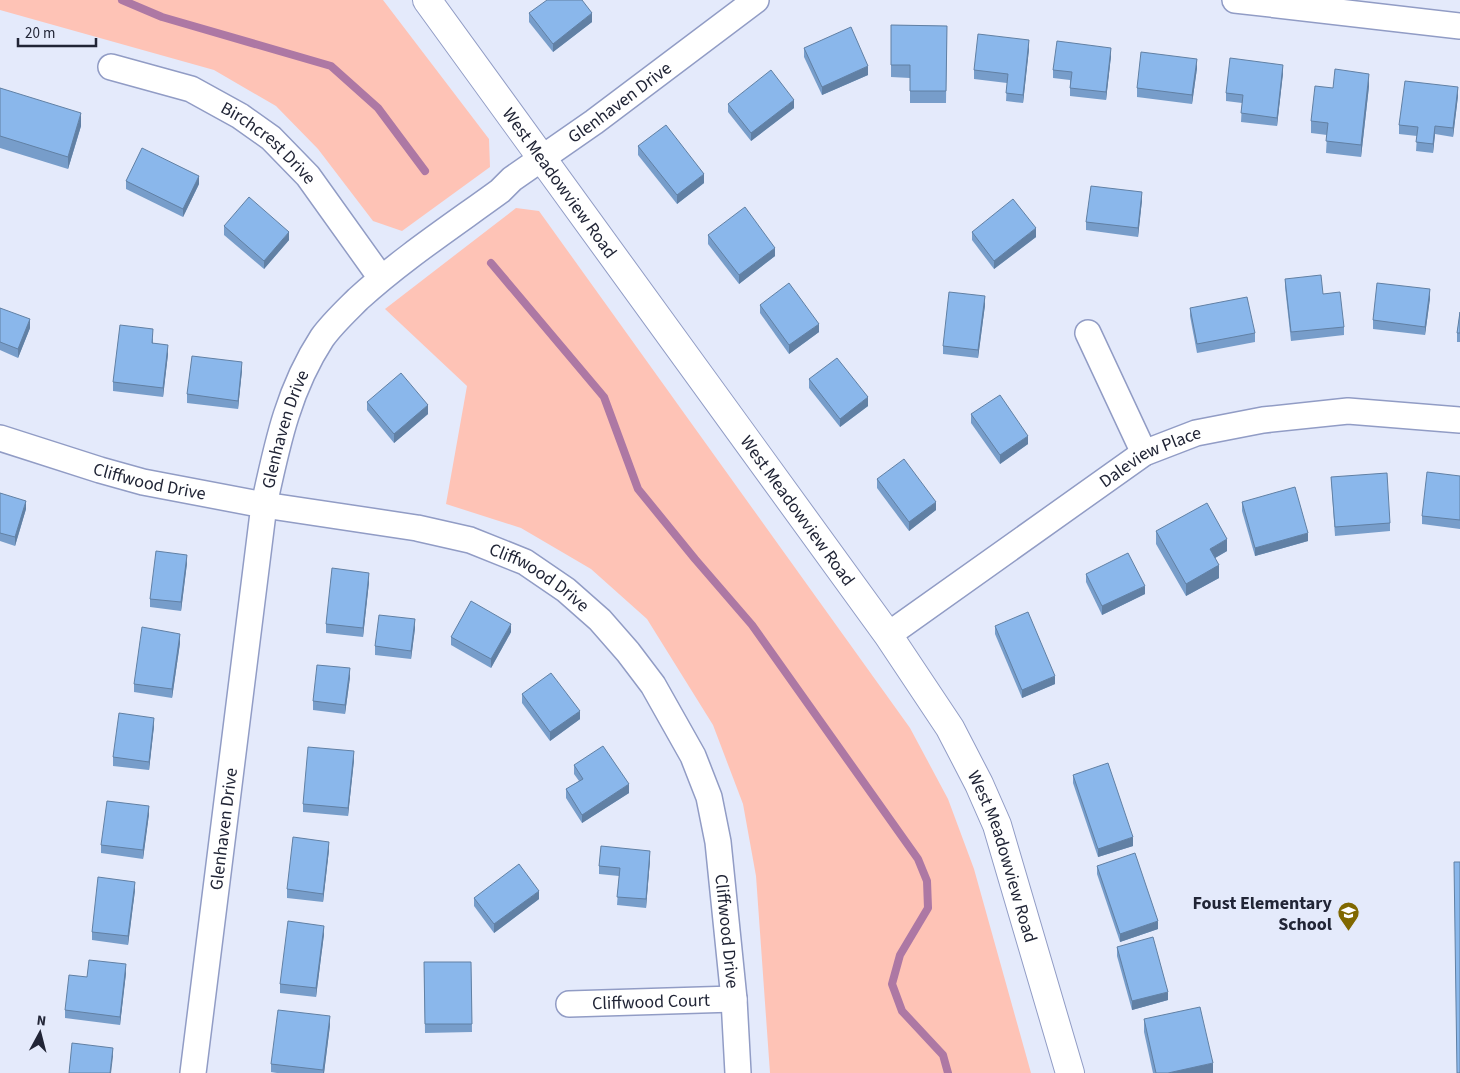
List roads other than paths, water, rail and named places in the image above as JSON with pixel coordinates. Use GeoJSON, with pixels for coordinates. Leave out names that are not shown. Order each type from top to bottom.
{"type":"FeatureCollection","features":[{"type":"Feature","properties":{"kind":"street","name":"West Meadowview Road"},"geometry":{"type":"LineString","coordinates":[[427,0],[888,635],[950,728],[980,784],[997,825],[1070,1073]]}},
{"type":"Feature","properties":{"kind":"street","name":"Glenhaven Drive"},"geometry":{"type":"LineString","coordinates":[[193,1073],[264,505],[278,440],[300,377],[323,337],[347,309],[381,278],[594,122],[756,0]]}},
{"type":"Feature","properties":{"kind":"street"},"geometry":{"type":"LineString","coordinates":[[1235,0],[1460,26]]}},
{"type":"Feature","properties":{"kind":"street","name":"Birchcrest Drive"},"geometry":{"type":"LineString","coordinates":[[111,67],[191,89],[240,116],[271,138],[308,176],[381,278]]}},
{"type":"Feature","properties":{"kind":"street"},"geometry":{"type":"LineString","coordinates":[[1088,332],[1144,453]]}},
{"type":"Feature","properties":{"kind":"street","name":"Daleview Place"},"geometry":{"type":"LineString","coordinates":[[888,635],[1144,453],[1196,433],[1262,420],[1348,411],[1460,420]]}},
{"type":"Feature","properties":{"kind":"street","name":"Cliffwood Drive"},"geometry":{"type":"LineString","coordinates":[[0,438],[143,482],[264,505],[417,528],[470,540],[525,562],[566,590],[600,620],[653,685],[693,756],[709,797],[718,842],[734,999],[738,1073]]}},
{"type":"Feature","properties":{"kind":"street","name":"Cliffwood Court"},"geometry":{"type":"LineString","coordinates":[[569,1004],[734,999]]}},
{"type":"Feature","properties":{"kind":"waterway"},"geometry":{"type":"LineString","coordinates":[[122,0],[162,17],[331,66],[378,108],[425,171]]}},
{"type":"Feature","properties":{"kind":"waterway"},"geometry":{"type":"LineString","coordinates":[[491,263],[604,397],[638,489],[752,625],[918,859],[927,881],[928,908],[900,955],[892,984],[902,1011],[943,1055],[948,1073]]}},
{"type":"Feature","properties":{"kind":"place","name":"Foust Elementary School"},"geometry":{"type":"Point","coordinates":[1348,932]}}]}
